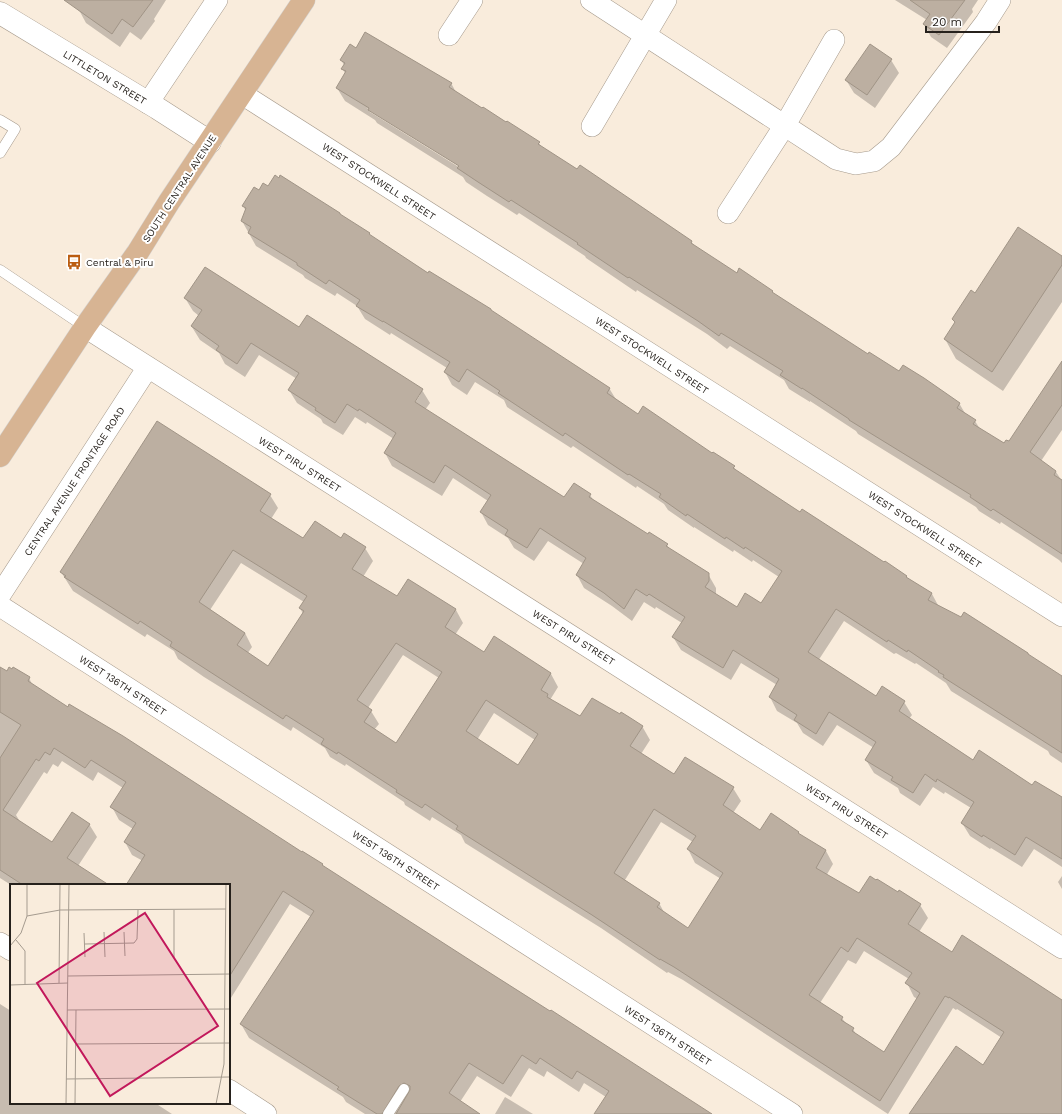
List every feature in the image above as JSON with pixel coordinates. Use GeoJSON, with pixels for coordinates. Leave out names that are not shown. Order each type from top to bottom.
{"type":"FeatureCollection","features":[{"type":"Feature","properties":{"kind":"main road","name":"SOUTH CENTRAL AVENUE"},"geometry":{"type":"LineString","coordinates":[[0,456],[85,327],[138,252],[169,202],[304,0]]}},
{"type":"Feature","properties":{"kind":"street"},"geometry":{"type":"LineString","coordinates":[[148,103],[217,0]]}},
{"type":"Feature","properties":{"kind":"street"},"geometry":{"type":"LineString","coordinates":[[449,35],[472,0]]}},
{"type":"Feature","properties":{"kind":"street"},"geometry":{"type":"LineString","coordinates":[[591,0],[836,159],[856,164],[874,161],[891,147],[986,22],[1000,0]]}},
{"type":"Feature","properties":{"kind":"street"},"geometry":{"type":"LineString","coordinates":[[592,126],[666,0]]}},
{"type":"Feature","properties":{"kind":"street","name":"LITTLETON STREET"},"geometry":{"type":"LineString","coordinates":[[0,13],[210,142]]}},
{"type":"Feature","properties":{"kind":"street"},"geometry":{"type":"LineString","coordinates":[[728,213],[784,125],[834,40]]}},
{"type":"Feature","properties":{"kind":"street","name":"WEST STOCKWELL STREET"},"geometry":{"type":"LineString","coordinates":[[242,94],[1062,616]]}},
{"type":"Feature","properties":{"kind":"street","name":"WEST PIRU STREET"},"geometry":{"type":"LineString","coordinates":[[85,327],[1062,948]]}},
{"type":"Feature","properties":{"kind":"street","name":"CENTRAL AVENUE FRONTAGE ROAD"},"geometry":{"type":"LineString","coordinates":[[0,596],[148,367]]}},
{"type":"Feature","properties":{"kind":"street","name":"WEST 136TH STREET"},"geometry":{"type":"LineString","coordinates":[[0,606],[792,1114]]}},
{"type":"Feature","properties":{"kind":"street"},"geometry":{"type":"LineString","coordinates":[[0,943],[10,949]]}},
{"type":"Feature","properties":{"kind":"street"},"geometry":{"type":"LineString","coordinates":[[230,1091],[266,1114]]}},
{"type":"Feature","properties":{"kind":"lane"},"geometry":{"type":"LineString","coordinates":[[0,120],[15,129],[0,153]]}},
{"type":"Feature","properties":{"kind":"lane"},"geometry":{"type":"LineString","coordinates":[[0,270],[85,327]]}},
{"type":"Feature","properties":{"kind":"lane"},"geometry":{"type":"LineString","coordinates":[[388,1114],[404,1089]]}},
{"type":"Feature","properties":{"kind":"building"},"geometry":{"type":"Polygon","coordinates":[[[64,0],[153,0],[133,27],[122,19],[112,34],[64,0]]]}},
{"type":"Feature","properties":{"kind":"building"},"geometry":{"type":"Polygon","coordinates":[[[910,0],[965,0],[939,35],[923,24],[930,14],[910,0]]]}},
{"type":"Feature","properties":{"kind":"building"},"geometry":{"type":"Polygon","coordinates":[[[365,32],[452,83],[449,87],[540,142],[538,144],[577,169],[580,165],[692,241],[691,243],[737,273],[739,268],[773,291],[772,292],[868,354],[869,352],[899,371],[903,365],[924,378],[960,403],[957,408],[976,420],[973,424],[1004,443],[1006,440],[1009,441],[1062,361],[1062,405],[1030,452],[1056,471],[1054,475],[1062,480],[1062,554],[993,509],[991,511],[970,497],[971,495],[849,420],[780,375],[783,371],[721,333],[719,336],[629,277],[628,278],[577,244],[578,243],[511,200],[509,202],[478,182],[457,168],[459,166],[368,110],[369,108],[336,88],[346,71],[341,69],[345,63],[340,60],[350,44],[356,48],[365,32]]]}},
{"type":"Feature","properties":{"kind":"building"},"geometry":{"type":"Polygon","coordinates":[[[870,44],[892,59],[867,95],[845,80],[870,44]]]}},
{"type":"Feature","properties":{"kind":"building"},"geometry":{"type":"Polygon","coordinates":[[[275,175],[279,178],[280,175],[340,213],[428,273],[429,271],[491,309],[610,388],[607,393],[638,414],[643,406],[712,453],[713,452],[735,466],[733,468],[800,512],[802,509],[884,562],[885,561],[907,576],[906,577],[932,593],[928,600],[961,617],[964,612],[1062,676],[1062,753],[943,677],[944,675],[938,672],[939,671],[908,650],[907,652],[888,640],[887,642],[836,609],[808,652],[876,696],[882,686],[905,701],[899,711],[973,760],[979,750],[1032,785],[1035,781],[1062,797],[1062,859],[1026,837],[1015,855],[983,835],[982,837],[961,823],[974,802],[937,779],[936,782],[925,774],[913,793],[891,780],[893,777],[865,760],[876,742],[829,712],[816,734],[794,720],[797,715],[769,697],[779,679],[733,650],[723,668],[672,637],[685,617],[649,594],[647,596],[636,589],[624,609],[604,593],[576,575],[586,558],[540,528],[527,548],[505,535],[508,530],[480,512],[491,495],[445,465],[434,483],[384,453],[396,433],[359,409],[358,411],[347,404],[335,423],[315,410],[316,408],[288,390],[299,373],[251,343],[237,364],[216,350],[219,346],[191,326],[202,310],[184,298],[205,267],[299,327],[307,315],[423,389],[415,402],[564,497],[574,483],[591,494],[589,497],[648,534],[649,532],[668,544],[666,546],[709,573],[709,581],[705,587],[737,607],[745,593],[761,603],[782,571],[745,547],[744,549],[726,537],[725,539],[687,514],[686,516],[659,497],[661,494],[629,474],[628,475],[565,433],[563,436],[498,393],[500,391],[467,369],[459,382],[444,372],[450,362],[356,306],[360,300],[329,280],[326,284],[297,265],[297,263],[248,233],[251,227],[241,221],[246,208],[242,206],[254,187],[259,190],[263,183],[268,186],[275,175]]]}},
{"type":"Feature","properties":{"kind":"building"},"geometry":{"type":"Polygon","coordinates":[[[1018,227],[1062,256],[1062,265],[992,372],[944,339],[955,322],[952,319],[971,290],[975,293],[1018,227]]]}},
{"type":"Feature","properties":{"kind":"building"},"geometry":{"type":"Polygon","coordinates":[[[157,421],[271,494],[260,511],[303,538],[315,521],[341,538],[344,533],[366,547],[352,569],[397,596],[408,579],[456,609],[445,627],[484,652],[494,636],[551,673],[541,690],[548,694],[547,697],[580,716],[592,698],[620,714],[621,712],[643,726],[630,746],[674,774],[685,757],[734,787],[723,805],[760,830],[771,813],[799,832],[798,833],[826,850],[816,868],[859,893],[870,876],[898,892],[899,890],[921,904],[908,924],[952,952],[962,935],[1062,1000],[1062,1114],[909,1114],[956,1046],[983,1065],[1004,1032],[949,997],[945,996],[880,1101],[674,967],[660,960],[456,829],[458,826],[425,804],[422,808],[338,752],[337,754],[321,744],[324,739],[286,715],[283,719],[170,646],[172,642],[140,621],[138,624],[64,577],[66,576],[60,572],[157,421]],[[233,550],[199,602],[245,633],[237,645],[268,666],[304,611],[299,608],[307,596],[233,550]],[[396,643],[357,700],[372,710],[364,722],[396,743],[442,672],[396,643]],[[486,700],[466,731],[518,765],[538,734],[486,700]],[[654,809],[614,873],[660,903],[657,907],[688,928],[723,873],[687,849],[696,836],[654,809]],[[857,938],[848,952],[841,947],[809,995],[843,1017],[841,1020],[854,1028],[852,1031],[884,1052],[920,993],[905,983],[912,973],[857,938]]]}},
{"type":"Feature","properties":{"kind":"building"},"geometry":{"type":"Polygon","coordinates":[[[0,667],[7,671],[9,667],[12,669],[13,667],[30,677],[28,681],[68,707],[69,704],[123,736],[476,964],[550,1011],[551,1010],[712,1114],[594,1114],[609,1091],[577,1071],[572,1079],[540,1058],[536,1064],[522,1055],[503,1084],[469,1063],[449,1093],[480,1114],[396,1114],[410,1090],[410,1086],[404,1083],[399,1086],[382,1114],[377,1114],[337,1089],[339,1087],[240,1024],[314,911],[283,891],[230,975],[230,884],[127,884],[145,855],[124,842],[136,823],[110,807],[126,782],[91,760],[85,768],[54,748],[50,755],[45,752],[39,761],[36,759],[3,810],[52,842],[72,812],[90,824],[67,858],[107,884],[21,884],[0,870],[0,758],[21,725],[0,712],[0,667]]]}},
{"type":"Feature","properties":{"kind":"place","name":"Central & Piru"},"geometry":{"type":"Point","coordinates":[74,262]}}]}
